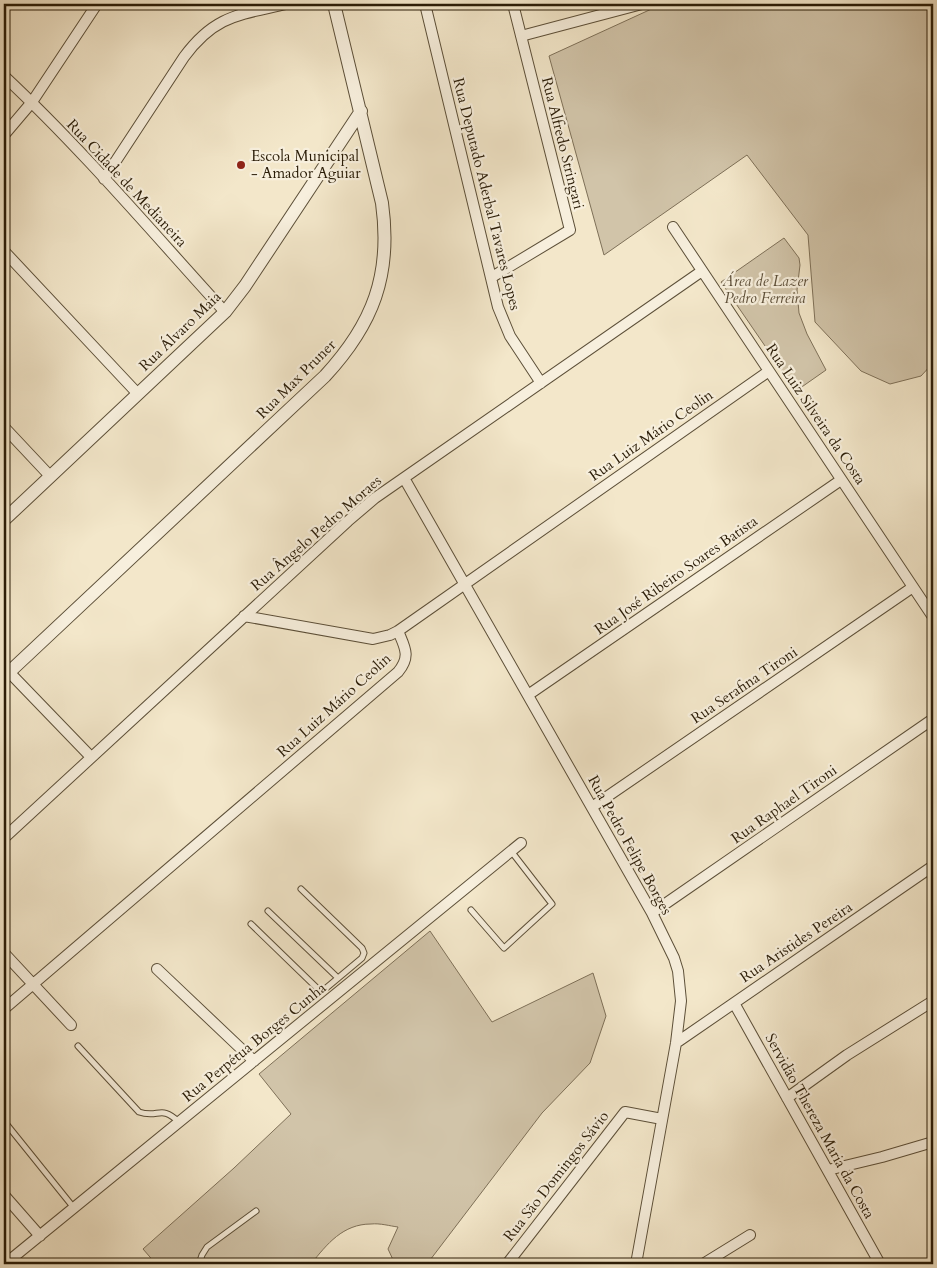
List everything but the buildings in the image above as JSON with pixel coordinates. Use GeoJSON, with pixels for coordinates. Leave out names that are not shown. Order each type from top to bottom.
{"type":"FeatureCollection","features":[{"type":"Feature","properties":{"kind":"street"},"geometry":{"type":"LineString","coordinates":[[4,135],[32,102],[97,4]]}},
{"type":"Feature","properties":{"kind":"street"},"geometry":{"type":"LineString","coordinates":[[104,179],[198,38],[216,24],[244,8],[286,4]]}},
{"type":"Feature","properties":{"kind":"street","name":"Rua Max Pruner"},"geometry":{"type":"LineString","coordinates":[[5,672],[325,376],[343,356],[360,332],[371,309],[377,290],[385,251],[386,226],[334,4]]}},
{"type":"Feature","properties":{"kind":"street","name":"Rua Deputado Aderbal Tavares Lopes"},"geometry":{"type":"LineString","coordinates":[[425,4],[504,323],[510,336],[541,383]]}},
{"type":"Feature","properties":{"kind":"street","name":"Rua Alfredo Stringari"},"geometry":{"type":"LineString","coordinates":[[492,277],[570,230],[513,4]]}},
{"type":"Feature","properties":{"kind":"street"},"geometry":{"type":"LineString","coordinates":[[521,36],[642,4]]}},
{"type":"Feature","properties":{"kind":"street","name":"Rua Cidade de Medianeira"},"geometry":{"type":"LineString","coordinates":[[4,76],[32,102],[225,312]]}},
{"type":"Feature","properties":{"kind":"street","name":"Rua Álvaro Maia"},"geometry":{"type":"LineString","coordinates":[[4,520],[225,312],[245,286],[360,111]]}},
{"type":"Feature","properties":{"kind":"street","name":"Rua Luiz Silveira da Costa"},"geometry":{"type":"LineString","coordinates":[[673,227],[933,617]]}},
{"type":"Feature","properties":{"kind":"street"},"geometry":{"type":"LineString","coordinates":[[4,251],[138,394]]}},
{"type":"Feature","properties":{"kind":"street","name":"Rua Ângelo Pedro Moraes"},"geometry":{"type":"LineString","coordinates":[[4,838],[348,521],[404,478],[702,271]]}},
{"type":"Feature","properties":{"kind":"street","name":"Rua Luiz Mário Ceolin"},"geometry":{"type":"LineString","coordinates":[[4,1009],[398,672],[406,658],[405,649],[398,631],[769,371]]}},
{"type":"Feature","properties":{"kind":"street"},"geometry":{"type":"LineString","coordinates":[[4,427],[50,476]]}},
{"type":"Feature","properties":{"kind":"street","name":"Rua Pedro Felipe Borges"},"geometry":{"type":"LineString","coordinates":[[404,478],[652,913],[668,944],[678,971],[681,1001],[676,1043],[636,1264]]}},
{"type":"Feature","properties":{"kind":"street","name":"Rua José Ribeiro Soares Batista"},"geometry":{"type":"LineString","coordinates":[[528,695],[841,480]]}},
{"type":"Feature","properties":{"kind":"street","name":"Rua Serafina Tironi"},"geometry":{"type":"LineString","coordinates":[[592,807],[913,587]]}},
{"type":"Feature","properties":{"kind":"street"},"geometry":{"type":"LineString","coordinates":[[244,616],[373,639],[398,631]]}},
{"type":"Feature","properties":{"kind":"street"},"geometry":{"type":"LineString","coordinates":[[5,672],[91,757]]}},
{"type":"Feature","properties":{"kind":"street","name":"Rua Raphael Tironi"},"geometry":{"type":"LineString","coordinates":[[652,913],[933,719]]}},
{"type":"Feature","properties":{"kind":"street","name":"Rua Perpétua Borges Cunha"},"geometry":{"type":"LineString","coordinates":[[5,1264],[521,843]]}},
{"type":"Feature","properties":{"kind":"street","name":"Rua Aristides Pereira"},"geometry":{"type":"LineString","coordinates":[[676,1043],[933,866]]}},
{"type":"Feature","properties":{"kind":"street"},"geometry":{"type":"LineString","coordinates":[[4,953],[71,1025]]}},
{"type":"Feature","properties":{"kind":"street"},"geometry":{"type":"LineString","coordinates":[[157,969],[254,1061]]}},
{"type":"Feature","properties":{"kind":"street"},"geometry":{"type":"LineString","coordinates":[[787,1098],[858,1048],[933,1002]]}},
{"type":"Feature","properties":{"kind":"street","name":"Servidão Thereza Maria da Costa"},"geometry":{"type":"LineString","coordinates":[[734,1003],[880,1264]]}},
{"type":"Feature","properties":{"kind":"street","name":"Rua São Domingos Sávio"},"geometry":{"type":"LineString","coordinates":[[507,1264],[625,1112],[662,1119]]}},
{"type":"Feature","properties":{"kind":"street"},"geometry":{"type":"LineString","coordinates":[[828,1170],[933,1142]]}},
{"type":"Feature","properties":{"kind":"street"},"geometry":{"type":"LineString","coordinates":[[4,1195],[40,1236]]}},
{"type":"Feature","properties":{"kind":"street"},"geometry":{"type":"LineString","coordinates":[[703,1264],[750,1235]]}},
{"type":"Feature","properties":{"kind":"lane"},"geometry":{"type":"LineString","coordinates":[[471,910],[504,948],[552,904],[511,852]]}},
{"type":"Feature","properties":{"kind":"lane"},"geometry":{"type":"LineString","coordinates":[[251,924],[317,988],[325,989],[362,958],[364,953],[362,948],[301,889]]}},
{"type":"Feature","properties":{"kind":"lane"},"geometry":{"type":"LineString","coordinates":[[268,911],[338,978]]}},
{"type":"Feature","properties":{"kind":"lane"},"geometry":{"type":"LineString","coordinates":[[331,984],[338,993]]}},
{"type":"Feature","properties":{"kind":"lane"},"geometry":{"type":"LineString","coordinates":[[78,1046],[139,1112],[146,1114],[165,1112],[179,1122]]}},
{"type":"Feature","properties":{"kind":"lane"},"geometry":{"type":"LineString","coordinates":[[4,1121],[74,1208]]}},
{"type":"Feature","properties":{"kind":"lane"},"geometry":{"type":"LineString","coordinates":[[199,1264],[207,1247],[256,1211]]}},
{"type":"Feature","properties":{"kind":"green space"},"geometry":{"type":"Polygon","coordinates":[[[657,4],[933,4],[933,363],[921,376],[890,384],[861,371],[815,322],[808,235],[747,155],[604,255],[549,56],[658,6],[657,4]]]}},
{"type":"Feature","properties":{"kind":"green space","name":"Área de Lazer Pedro Ferreira"},"geometry":{"type":"Polygon","coordinates":[[[784,238],[799,258],[797,290],[799,313],[807,334],[826,370],[796,391],[721,282],[784,238]]]}},
{"type":"Feature","properties":{"kind":"green space"},"geometry":{"type":"Polygon","coordinates":[[[430,931],[492,1022],[593,973],[606,1016],[590,1063],[542,1113],[427,1264],[395,1264],[388,1249],[398,1227],[374,1224],[352,1227],[344,1231],[323,1249],[311,1264],[156,1264],[143,1249],[291,1114],[259,1074],[430,931]]]}},
{"type":"Feature","properties":{"kind":"place","name":"Escola Municipal - Amador Aguiar"},"geometry":{"type":"Point","coordinates":[241,165]}}]}
